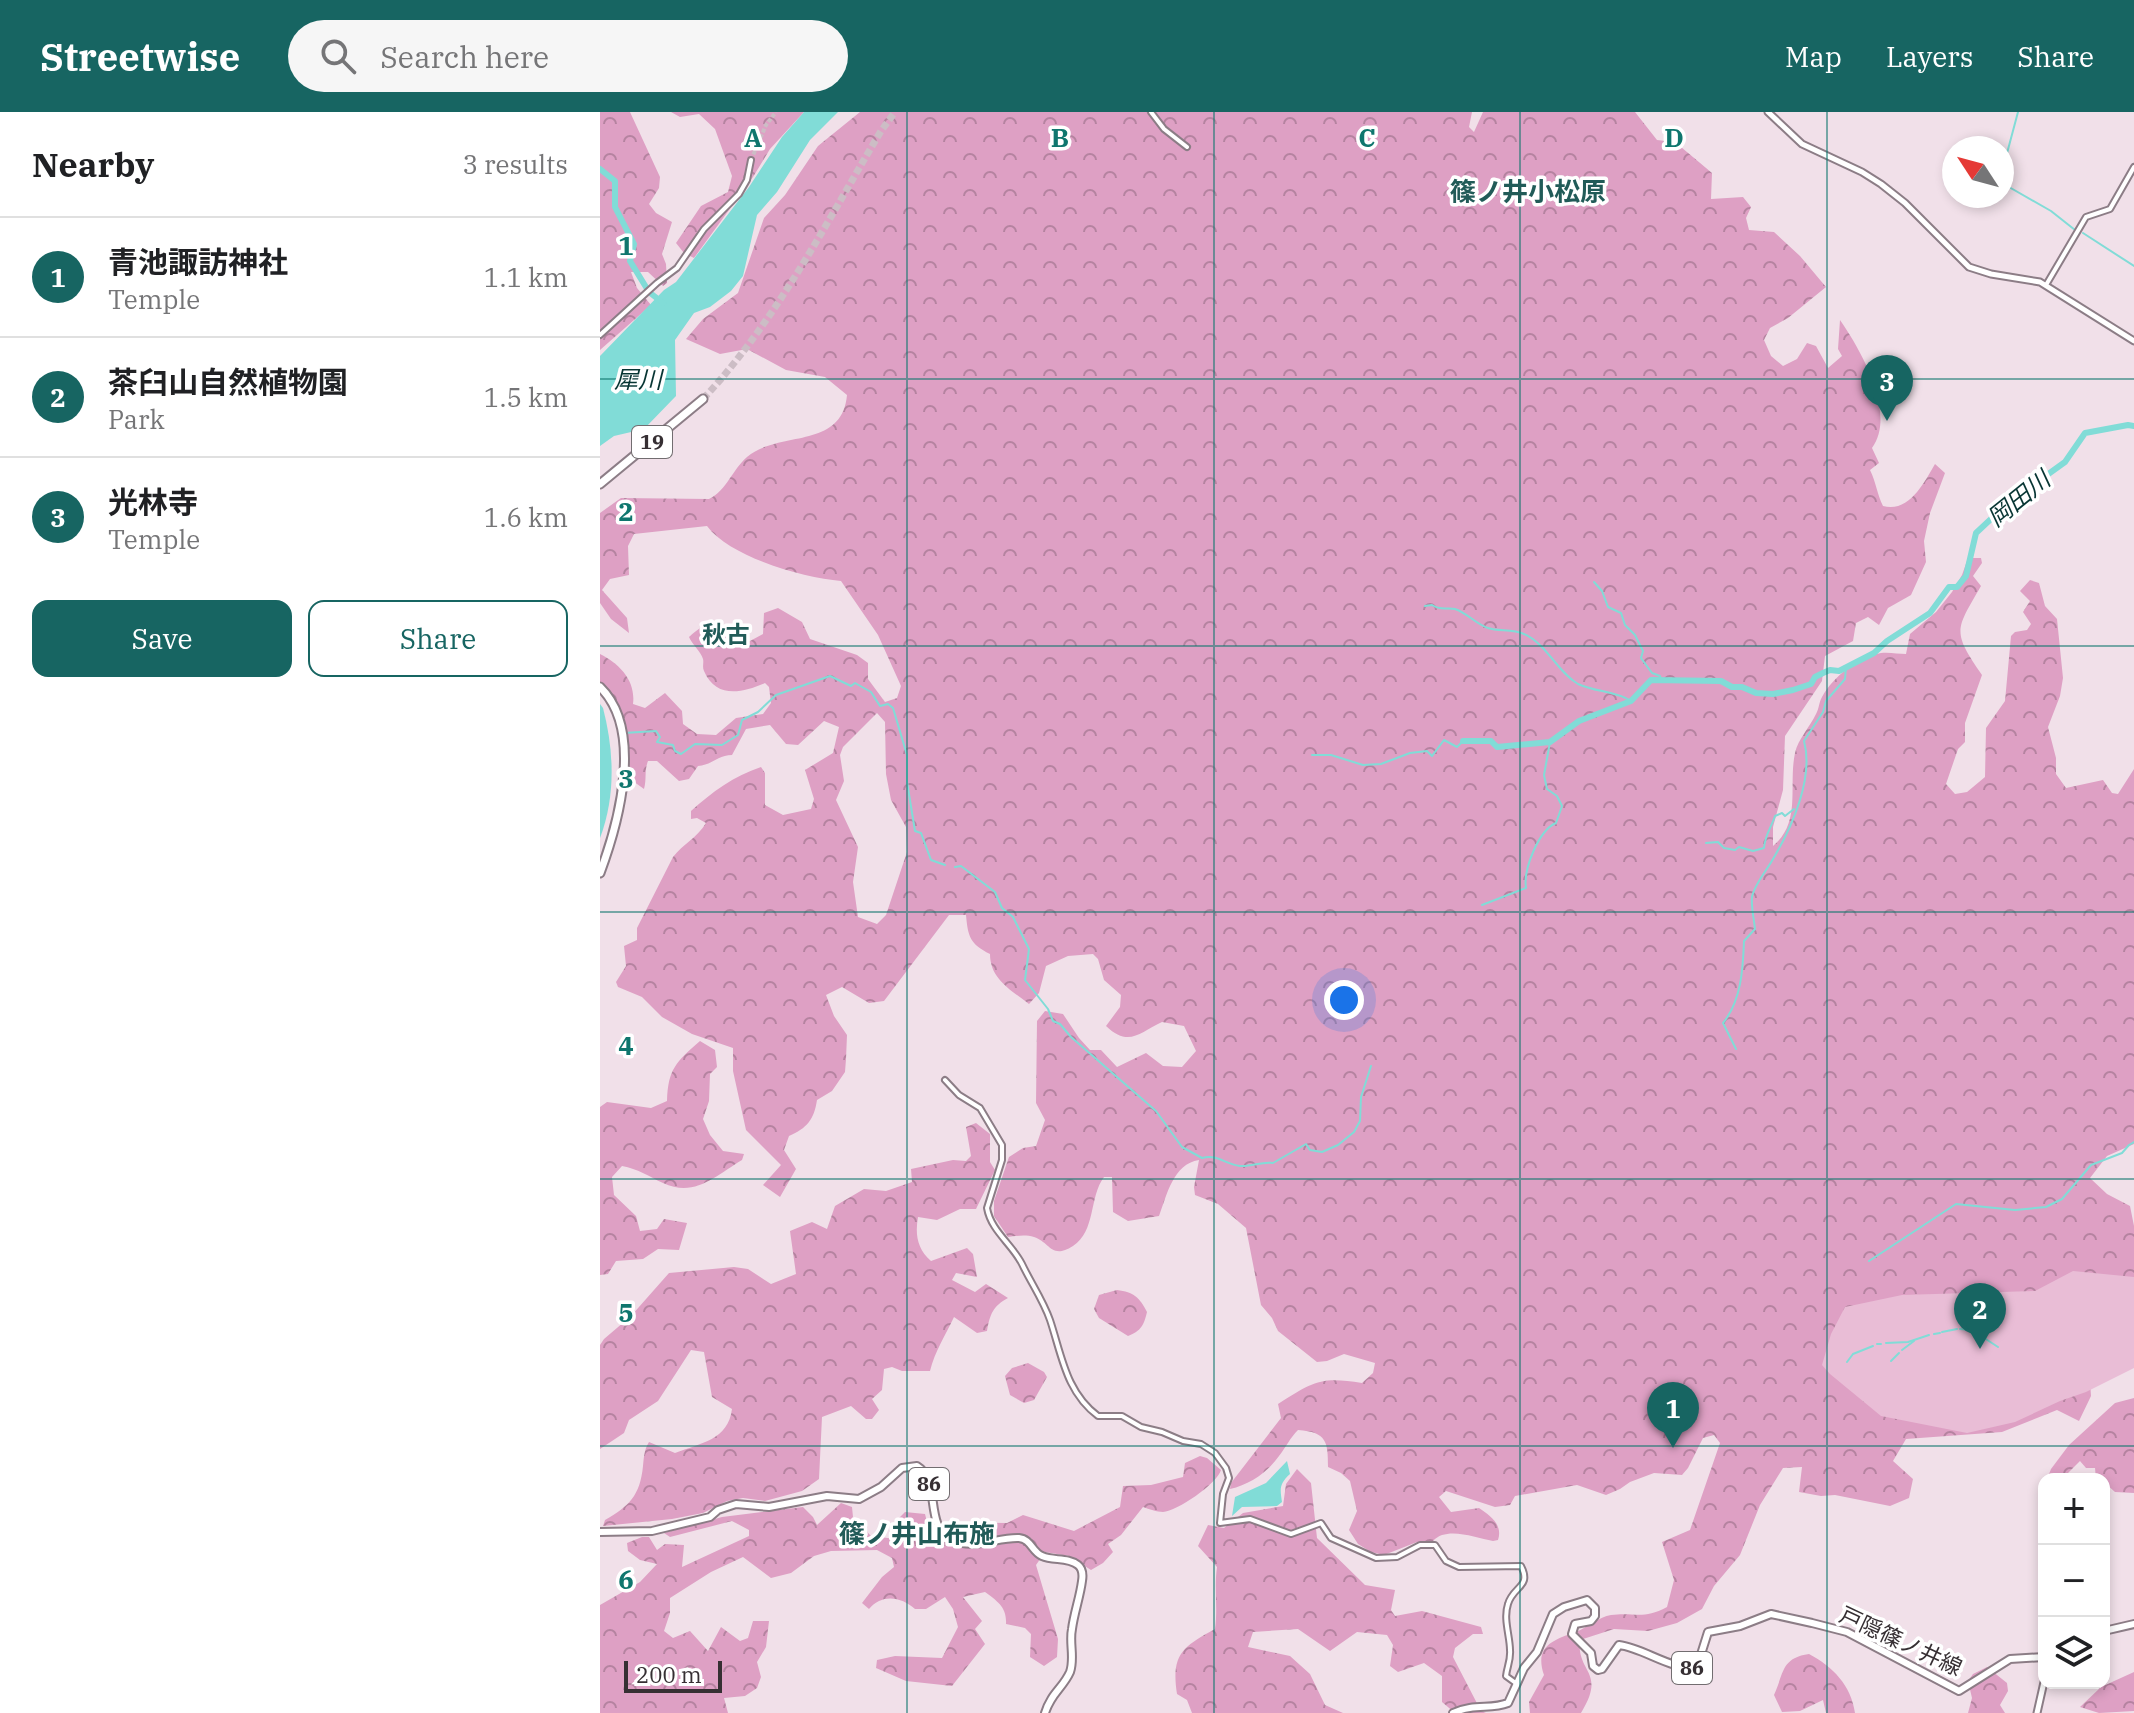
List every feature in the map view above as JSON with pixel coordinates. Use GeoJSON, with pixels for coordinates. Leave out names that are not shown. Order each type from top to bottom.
{"type":"FeatureCollection","features":[{"type":"Feature","properties":{"kind":"highway","name":"19"},"geometry":{"type":"LineString","coordinates":[[600,484],[703,399]]}},
{"type":"Feature","properties":{"kind":"highway"},"geometry":{"type":"LineString","coordinates":[[600,687],[612,702],[625,749],[614,834],[600,873]]}},
{"type":"Feature","properties":{"kind":"main road"},"geometry":{"type":"LineString","coordinates":[[1768,112],[1802,144],[1881,184],[1905,203],[1969,267],[2046,285],[2087,314],[2134,341]]}},
{"type":"Feature","properties":{"kind":"main road","name":"86"},"geometry":{"type":"LineString","coordinates":[[600,1532],[652,1531],[710,1517],[718,1510],[736,1504],[769,1507],[827,1496],[859,1499],[881,1487],[902,1468],[917,1466],[926,1475],[936,1520],[952,1540],[978,1544],[1025,1539],[1043,1557],[1076,1563],[1082,1570],[1071,1632],[1070,1671],[1049,1698],[1045,1713]]}},
{"type":"Feature","properties":{"kind":"main road","name":"戸隠篠ノ井線"},"geometry":{"type":"LineString","coordinates":[[1453,1713],[1467,1707],[1504,1706],[1508,1703],[1524,1668],[1537,1652],[1553,1614],[1587,1600],[1595,1608],[1595,1616],[1591,1621],[1575,1624],[1572,1634],[1591,1653],[1593,1666],[1598,1670],[1602,1669],[1619,1645],[1636,1648],[1686,1668],[1697,1667],[1708,1632],[1740,1626],[1771,1614],[1847,1632],[1959,1691],[2010,1659],[2038,1657]]}},
{"type":"Feature","properties":{"kind":"main road"},"geometry":{"type":"LineString","coordinates":[[2110,1630],[2134,1624]]}},
{"type":"Feature","properties":{"kind":"main road"},"geometry":{"type":"LineString","coordinates":[[2037,1713],[2042,1689]]}},
{"type":"Feature","properties":{"kind":"street"},"geometry":{"type":"LineString","coordinates":[[1151,112],[1170,135],[1187,147]]}},
{"type":"Feature","properties":{"kind":"street"},"geometry":{"type":"LineString","coordinates":[[600,335],[677,268],[704,229],[739,194],[747,180],[751,160]]}},
{"type":"Feature","properties":{"kind":"street"},"geometry":{"type":"LineString","coordinates":[[2046,285],[2086,217],[2110,209],[2134,167]]}},
{"type":"Feature","properties":{"kind":"street"},"geometry":{"type":"LineString","coordinates":[[945,1080],[959,1095],[980,1108],[1002,1145],[1002,1160],[987,1208],[988,1215],[995,1229],[1017,1253],[1038,1293],[1075,1394],[1098,1416],[1122,1416],[1141,1427],[1201,1444],[1215,1453],[1229,1478],[1223,1494],[1220,1523],[1250,1519],[1291,1534],[1321,1523],[1331,1538],[1376,1558],[1397,1557],[1428,1544],[1435,1545],[1446,1561],[1459,1567],[1521,1566],[1526,1575],[1525,1581],[1510,1598],[1506,1610],[1511,1654],[1506,1676],[1517,1684]]}},
{"type":"Feature","properties":{"kind":"green space"},"geometry":{"type":"Polygon","coordinates":[[[600,112],[630,112],[660,177],[659,188],[649,204],[656,213],[672,222],[662,254],[667,283],[663,286],[648,272],[631,272],[637,288],[651,305],[600,350],[600,112]]]}},
{"type":"Feature","properties":{"kind":"green space"},"geometry":{"type":"Polygon","coordinates":[[[671,112],[804,112],[770,149],[694,258],[684,253],[676,243],[701,206],[728,192],[732,176],[715,129],[699,114],[680,117],[671,112]]]}},
{"type":"Feature","properties":{"kind":"green space"},"geometry":{"type":"Polygon","coordinates":[[[860,112],[1472,112],[1469,127],[1474,132],[1483,112],[1635,112],[1657,140],[1675,142],[1712,173],[1711,199],[1743,197],[1751,207],[1746,218],[1749,230],[1774,232],[1800,256],[1826,287],[1788,318],[1770,328],[1764,340],[1771,356],[1783,366],[1797,359],[1807,343],[1816,346],[1828,368],[1842,356],[1838,349],[1840,320],[1866,365],[1878,400],[1879,434],[1872,448],[1879,463],[1870,470],[1883,506],[1892,507],[1908,501],[1935,464],[1945,473],[1930,513],[1924,541],[1926,562],[1911,595],[1888,608],[1879,625],[1868,617],[1856,623],[1853,641],[1825,656],[1822,681],[1785,736],[1783,790],[1773,827],[1773,846],[1788,826],[1791,815],[1793,765],[1797,748],[1827,690],[1847,669],[1872,655],[1906,654],[1910,634],[1936,612],[1952,592],[1968,558],[1981,558],[1982,563],[1973,576],[1981,586],[1960,631],[1966,649],[1982,675],[1965,723],[1965,742],[1958,749],[1946,784],[1955,794],[1967,792],[1985,777],[1986,728],[2005,701],[2011,636],[2027,630],[2031,624],[2023,612],[2030,601],[2020,591],[2030,580],[2039,583],[2045,606],[2057,619],[2063,678],[2060,696],[2048,727],[2056,758],[2056,774],[2066,788],[2103,780],[2112,793],[2118,794],[2134,769],[2134,1144],[2107,1156],[2090,1178],[2107,1194],[2130,1206],[2134,1226],[2134,1296],[2090,1381],[2091,1396],[2079,1421],[2057,1410],[2002,1432],[1906,1439],[1893,1461],[1913,1479],[1909,1498],[1890,1506],[1835,1495],[1799,1492],[1802,1467],[1783,1468],[1760,1505],[1740,1555],[1714,1586],[1702,1609],[1677,1623],[1648,1631],[1614,1629],[1580,1640],[1582,1659],[1591,1680],[1588,1699],[1581,1713],[1530,1713],[1529,1702],[1544,1675],[1542,1657],[1553,1641],[1607,1616],[1645,1614],[1667,1607],[1674,1580],[1662,1542],[1690,1530],[1720,1443],[1714,1435],[1703,1438],[1682,1475],[1654,1473],[1606,1495],[1577,1485],[1515,1496],[1510,1505],[1495,1507],[1446,1491],[1439,1497],[1451,1512],[1479,1508],[1492,1518],[1499,1530],[1498,1540],[1446,1534],[1433,1541],[1417,1542],[1384,1555],[1358,1544],[1349,1530],[1357,1511],[1350,1481],[1328,1467],[1326,1445],[1315,1433],[1298,1430],[1263,1473],[1230,1489],[1231,1483],[1281,1418],[1278,1404],[1317,1383],[1336,1380],[1362,1383],[1373,1373],[1375,1363],[1344,1354],[1317,1362],[1278,1331],[1261,1305],[1246,1228],[1218,1204],[1195,1195],[1199,1160],[1183,1167],[1177,1174],[1159,1216],[1128,1221],[1113,1212],[1112,1177],[1104,1177],[1085,1232],[1073,1246],[1055,1251],[1034,1237],[1008,1237],[994,1216],[994,1201],[1009,1157],[1023,1148],[1036,1146],[1045,1120],[1036,1103],[1037,1021],[1045,1011],[1063,1014],[1090,1050],[1101,1050],[1117,1067],[1146,1053],[1163,1066],[1182,1067],[1196,1051],[1184,1026],[1162,1022],[1128,1037],[1114,1033],[1106,1026],[1120,1007],[1121,995],[1104,980],[1098,959],[1093,954],[1068,956],[1046,966],[1039,993],[1029,1004],[998,977],[990,954],[971,939],[966,915],[949,915],[884,1001],[869,1003],[842,987],[826,995],[834,1016],[847,1035],[845,1072],[832,1091],[817,1100],[809,1122],[789,1136],[784,1150],[796,1169],[780,1197],[763,1185],[781,1165],[746,1130],[733,1071],[733,1048],[692,1034],[662,1017],[642,997],[618,987],[616,982],[626,966],[624,946],[637,940],[637,928],[673,857],[706,823],[697,818],[691,819],[691,811],[724,785],[761,767],[765,773],[765,805],[783,815],[811,809],[814,799],[805,770],[833,753],[839,727],[824,721],[798,745],[786,744],[770,725],[746,729],[732,755],[698,766],[689,779],[679,781],[657,761],[648,761],[644,789],[630,779],[606,688],[600,683],[600,654],[625,674],[632,688],[633,704],[645,708],[665,693],[682,711],[683,724],[697,734],[716,735],[736,718],[763,714],[771,703],[769,687],[765,683],[730,691],[715,686],[709,680],[703,670],[702,656],[689,637],[714,622],[725,626],[736,638],[750,641],[763,634],[764,613],[778,608],[802,622],[810,639],[857,655],[868,663],[868,679],[885,702],[897,698],[901,686],[878,635],[841,581],[807,576],[768,564],[732,547],[707,526],[634,534],[628,546],[629,575],[610,579],[602,590],[627,618],[629,633],[611,619],[600,603],[600,513],[621,498],[709,499],[747,457],[775,444],[822,432],[834,424],[843,412],[847,395],[825,377],[786,370],[747,349],[720,354],[686,339],[703,319],[738,293],[764,218],[785,195],[818,146],[860,112]],[[877,713],[843,747],[840,755],[844,781],[836,800],[858,847],[853,882],[858,917],[877,924],[886,915],[907,852],[906,827],[891,800],[886,774],[885,722],[877,713]]]}},
{"type":"Feature","properties":{"kind":"green space"},"geometry":{"type":"Polygon","coordinates":[[[700,1041],[715,1050],[717,1067],[710,1074],[709,1101],[703,1119],[710,1135],[723,1151],[744,1154],[742,1160],[704,1183],[685,1188],[674,1187],[622,1166],[612,1177],[614,1195],[636,1216],[640,1231],[657,1229],[664,1219],[687,1223],[679,1250],[658,1249],[643,1259],[616,1261],[608,1274],[600,1275],[600,1107],[607,1102],[651,1108],[667,1101],[669,1081],[675,1067],[700,1041]]]}},
{"type":"Feature","properties":{"kind":"green space"},"geometry":{"type":"Polygon","coordinates":[[[976,1123],[990,1134],[990,1162],[995,1170],[976,1209],[960,1209],[937,1220],[918,1217],[917,1235],[920,1246],[931,1261],[967,1248],[973,1254],[977,1277],[956,1273],[952,1280],[975,1292],[986,1284],[1008,1298],[993,1311],[987,1331],[977,1333],[954,1317],[930,1371],[884,1369],[882,1390],[872,1399],[879,1410],[872,1419],[866,1419],[851,1406],[822,1417],[819,1479],[802,1491],[765,1501],[743,1498],[727,1501],[703,1513],[672,1519],[603,1526],[605,1520],[627,1505],[636,1493],[649,1442],[675,1453],[703,1443],[725,1428],[732,1409],[712,1397],[704,1352],[691,1350],[658,1401],[629,1420],[624,1433],[600,1449],[600,1345],[604,1339],[631,1316],[669,1273],[734,1267],[748,1269],[771,1284],[796,1274],[790,1231],[812,1222],[827,1229],[835,1206],[864,1189],[886,1191],[912,1182],[911,1169],[953,1160],[966,1161],[971,1156],[966,1127],[976,1123]]]}},
{"type":"Feature","properties":{"kind":"green space"},"geometry":{"type":"Polygon","coordinates":[[[1117,1290],[1135,1296],[1147,1312],[1141,1327],[1128,1336],[1099,1318],[1094,1309],[1099,1295],[1117,1290]]]}},
{"type":"Feature","properties":{"kind":"green space"},"geometry":{"type":"Polygon","coordinates":[[[1028,1363],[1047,1377],[1034,1400],[1024,1403],[1010,1395],[1005,1376],[1012,1368],[1028,1363]]]}},
{"type":"Feature","properties":{"kind":"green space"},"geometry":{"type":"Polygon","coordinates":[[[2134,1398],[2134,1493],[2115,1492],[2110,1488],[2110,1473],[2095,1473],[2095,1468],[2086,1468],[2080,1461],[2068,1473],[2049,1473],[2069,1445],[2115,1403],[2134,1398]]]}},
{"type":"Feature","properties":{"kind":"green space"},"geometry":{"type":"Polygon","coordinates":[[[1200,1456],[1221,1470],[1218,1476],[1196,1496],[1177,1507],[1161,1512],[1143,1507],[1121,1535],[1108,1544],[1113,1552],[1103,1563],[1091,1570],[1069,1556],[1045,1552],[1036,1565],[1058,1639],[1057,1657],[1044,1666],[1030,1657],[1031,1634],[1025,1628],[1006,1624],[1003,1609],[985,1592],[963,1597],[982,1621],[975,1629],[985,1644],[952,1686],[906,1681],[876,1668],[877,1660],[895,1656],[942,1658],[958,1627],[953,1609],[945,1597],[926,1609],[915,1609],[892,1598],[880,1601],[869,1609],[862,1603],[894,1567],[892,1558],[877,1550],[831,1551],[814,1556],[791,1573],[771,1578],[743,1557],[711,1572],[670,1598],[670,1613],[664,1631],[673,1638],[690,1631],[708,1651],[721,1627],[740,1641],[748,1638],[753,1621],[769,1621],[766,1647],[757,1662],[761,1677],[757,1688],[745,1696],[724,1698],[728,1713],[600,1713],[600,1605],[640,1582],[657,1564],[640,1560],[628,1551],[627,1543],[649,1537],[657,1550],[665,1544],[684,1545],[682,1567],[749,1536],[749,1530],[732,1521],[670,1537],[664,1533],[722,1517],[803,1507],[817,1525],[841,1503],[852,1507],[853,1517],[871,1536],[896,1539],[899,1518],[905,1512],[925,1514],[927,1522],[1007,1523],[1023,1515],[1074,1531],[1120,1507],[1123,1486],[1151,1485],[1183,1477],[1185,1463],[1200,1456]]]}},
{"type":"Feature","properties":{"kind":"green space"},"geometry":{"type":"Polygon","coordinates":[[[1297,1469],[1311,1483],[1317,1538],[1365,1585],[1395,1590],[1391,1610],[1395,1616],[1422,1611],[1481,1627],[1483,1634],[1473,1634],[1455,1648],[1453,1657],[1481,1711],[1486,1713],[1455,1713],[1442,1702],[1442,1676],[1424,1663],[1398,1672],[1390,1666],[1393,1645],[1387,1635],[1357,1632],[1330,1651],[1298,1629],[1253,1632],[1248,1647],[1290,1656],[1310,1674],[1325,1705],[1343,1713],[1192,1713],[1187,1700],[1177,1694],[1176,1670],[1181,1654],[1194,1641],[1215,1629],[1217,1567],[1198,1546],[1208,1525],[1224,1528],[1243,1513],[1283,1506],[1286,1484],[1297,1469]]]}},
{"type":"Feature","properties":{"kind":"green space"},"geometry":{"type":"Polygon","coordinates":[[[1809,1654],[1840,1678],[1850,1694],[1855,1713],[1826,1713],[1823,1700],[1800,1711],[1782,1712],[1774,1695],[1782,1673],[1793,1659],[1809,1654]]]}},
{"type":"Feature","properties":{"kind":"green space"},"geometry":{"type":"Polygon","coordinates":[[[1987,1667],[2007,1683],[2008,1691],[2000,1705],[2005,1713],[1968,1713],[1972,1698],[1968,1681],[1973,1674],[1987,1667]]]}},
{"type":"Feature","properties":{"kind":"green space"},"geometry":{"type":"Polygon","coordinates":[[[2134,1672],[2134,1711],[2099,1713],[2080,1707],[2099,1689],[2110,1689],[2110,1683],[2134,1672]]]}},
{"type":"Feature","properties":{"kind":"shaded area"},"geometry":{"type":"Polygon","coordinates":[[[2073,1271],[2134,1277],[2134,1368],[2015,1422],[1967,1433],[1881,1416],[1822,1365],[1831,1334],[1845,1307],[1902,1295],[2035,1291],[2073,1271]]]}},
{"type":"Feature","properties":{"kind":"water","name":"犀川"},"geometry":{"type":"Polygon","coordinates":[[[804,112],[838,112],[810,140],[777,192],[757,215],[743,276],[731,291],[710,307],[694,313],[675,340],[676,396],[644,429],[614,436],[600,446],[600,356],[664,290],[676,282],[749,187],[782,137],[804,112]]]}},
{"type":"Feature","properties":{"kind":"water"},"geometry":{"type":"Polygon","coordinates":[[[600,704],[609,740],[612,773],[609,806],[600,838],[600,704]]]}},
{"type":"Feature","properties":{"kind":"water"},"geometry":{"type":"Polygon","coordinates":[[[1287,1461],[1290,1474],[1281,1487],[1282,1502],[1277,1506],[1242,1507],[1232,1516],[1235,1497],[1266,1483],[1287,1461]]]}},
{"type":"Feature","properties":{"kind":"waterway"},"geometry":{"type":"LineString","coordinates":[[2012,136],[2018,112]]}},
{"type":"Feature","properties":{"kind":"waterway"},"geometry":{"type":"LineString","coordinates":[[600,169],[615,181],[615,207],[634,244],[630,261],[649,292],[663,303]]}},
{"type":"Feature","properties":{"kind":"waterway"},"geometry":{"type":"LineString","coordinates":[[2014,190],[2051,211],[2075,230]]}},
{"type":"Feature","properties":{"kind":"waterway"},"geometry":{"type":"LineString","coordinates":[[2083,233],[2134,266]]}},
{"type":"Feature","properties":{"kind":"waterway","name":"岡田川"},"geometry":{"type":"LineString","coordinates":[[1463,741],[1491,741],[1497,747],[1550,742],[1579,721],[1631,701],[1651,680],[1721,681],[1732,687],[1773,694],[1811,684],[1815,677],[1830,670],[1839,671],[1874,653],[1930,613],[1949,587],[1957,587],[1966,576],[1976,533],[2008,503],[2065,462],[2085,433],[2134,426]]}},
{"type":"Feature","properties":{"kind":"waterway"},"geometry":{"type":"LineString","coordinates":[[1594,582],[1602,591],[1608,607],[1621,613],[1625,625],[1635,635],[1643,651],[1641,658],[1662,681]]}},
{"type":"Feature","properties":{"kind":"waterway"},"geometry":{"type":"LineString","coordinates":[[1425,606],[1455,609],[1488,628],[1524,634],[1540,645],[1578,684],[1631,701]]}},
{"type":"Feature","properties":{"kind":"waterway"},"geometry":{"type":"LineString","coordinates":[[1736,1049],[1723,1023],[1737,995],[1744,941],[1755,929],[1753,892],[1794,817],[1806,771],[1804,741],[1823,712],[1826,701],[1845,679],[1846,667]]}},
{"type":"Feature","properties":{"kind":"waterway"},"geometry":{"type":"LineString","coordinates":[[624,733],[656,731],[660,737],[657,742],[673,745],[675,751],[681,754],[695,744],[722,745],[738,735],[742,720],[758,712],[776,695],[830,676],[851,686],[855,683],[871,692],[880,706],[888,704],[893,708],[907,755],[907,782],[915,831],[921,833],[931,860],[945,865]]}},
{"type":"Feature","properties":{"kind":"waterway"},"geometry":{"type":"LineString","coordinates":[[1312,755],[1331,755],[1363,765],[1381,764],[1410,753],[1427,751],[1432,756],[1444,740],[1457,747],[1463,741]]}},
{"type":"Feature","properties":{"kind":"waterway"},"geometry":{"type":"LineString","coordinates":[[1482,905],[1526,888],[1527,871],[1538,842],[1556,823],[1562,806],[1557,796],[1547,789],[1544,775],[1550,742]]}},
{"type":"Feature","properties":{"kind":"waterway"},"geometry":{"type":"LineString","coordinates":[[1706,843],[1718,842],[1724,848],[1735,850],[1739,847],[1753,851],[1764,848],[1775,816],[1782,813],[1785,816],[1794,809]]}},
{"type":"Feature","properties":{"kind":"waterway"},"geometry":{"type":"LineString","coordinates":[[955,867],[961,866],[995,892],[1002,908],[1013,917],[1029,949],[1025,980],[1048,1009],[1053,1021],[1156,1111],[1182,1147],[1202,1158],[1212,1157],[1234,1165],[1249,1166],[1273,1163],[1306,1144],[1310,1150],[1322,1152],[1338,1145],[1354,1132],[1360,1121],[1361,1097],[1371,1066]]}},
{"type":"Feature","properties":{"kind":"waterway"},"geometry":{"type":"LineString","coordinates":[[1869,1261],[1956,1204],[2015,1210],[2046,1207],[2062,1199],[2091,1165],[2122,1153],[2134,1142]]}},
{"type":"Feature","properties":{"kind":"waterway"},"geometry":{"type":"LineString","coordinates":[[1942,1332],[1957,1329]]}},
{"type":"Feature","properties":{"kind":"waterway"},"geometry":{"type":"LineString","coordinates":[[1960,1329],[1970,1330]]}},
{"type":"Feature","properties":{"kind":"waterway"},"geometry":{"type":"LineString","coordinates":[[1975,1332],[1998,1347]]}},
{"type":"Feature","properties":{"kind":"waterway"},"geometry":{"type":"LineString","coordinates":[[1934,1334],[1940,1333]]}},
{"type":"Feature","properties":{"kind":"waterway"},"geometry":{"type":"LineString","coordinates":[[1886,1343],[1908,1342],[1929,1335]]}},
{"type":"Feature","properties":{"kind":"waterway"},"geometry":{"type":"LineString","coordinates":[[1902,1350],[1914,1341]]}},
{"type":"Feature","properties":{"kind":"waterway"},"geometry":{"type":"LineString","coordinates":[[1847,1362],[1853,1354],[1873,1346]]}},
{"type":"Feature","properties":{"kind":"waterway"},"geometry":{"type":"LineString","coordinates":[[1891,1361],[1899,1353]]}},
{"type":"Feature","properties":{"kind":"tunnel"},"geometry":{"type":"LineString","coordinates":[[751,160],[766,125],[776,112]]}},
{"type":"Feature","properties":{"kind":"tunnel"},"geometry":{"type":"LineString","coordinates":[[703,399],[730,369],[777,304],[895,112]]}},
{"type":"Feature","properties":{"kind":"place","name":"光林寺"},"geometry":{"type":"Point","coordinates":[1887,421]}},
{"type":"Feature","properties":{"kind":"place","name":"茶臼山自然植物園"},"geometry":{"type":"Point","coordinates":[1980,1349]}},
{"type":"Feature","properties":{"kind":"place","name":"青池諏訪神社"},"geometry":{"type":"Point","coordinates":[1673,1448]}},
{"type":"Feature","properties":{"kind":"district","name":"篠ノ井小松原"},"geometry":{"type":"Point","coordinates":[1528,192]}},
{"type":"Feature","properties":{"kind":"district","name":"秋古"},"geometry":{"type":"Point","coordinates":[726,635]}},
{"type":"Feature","properties":{"kind":"district","name":"篠ノ井山布施"},"geometry":{"type":"Point","coordinates":[917,1534]}}]}
